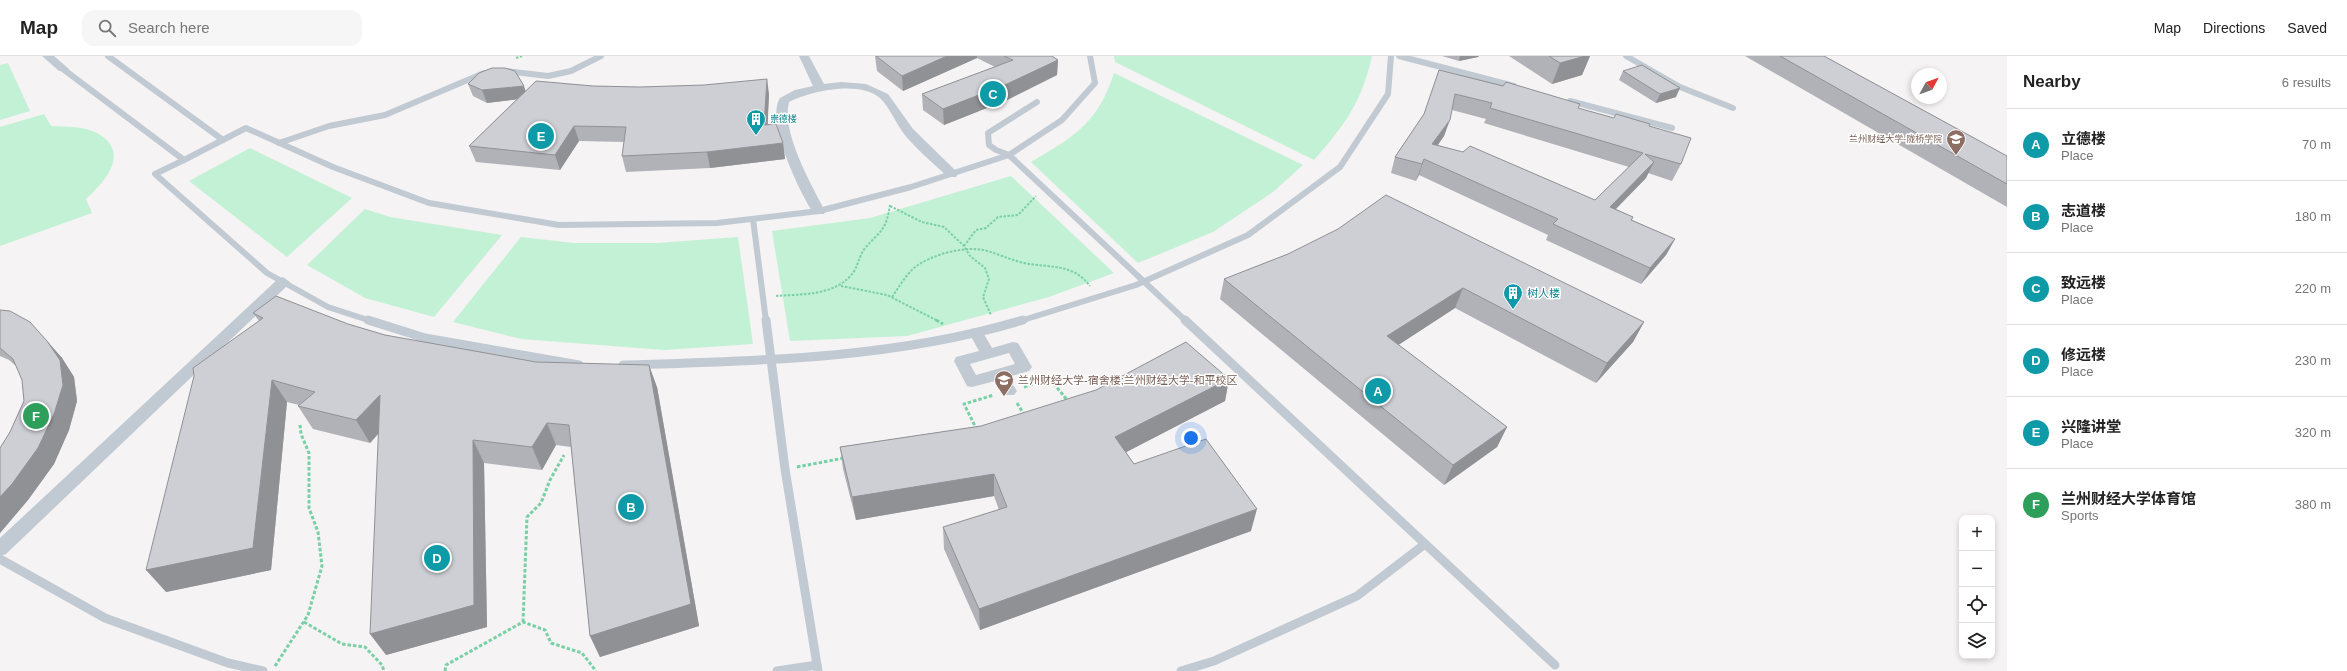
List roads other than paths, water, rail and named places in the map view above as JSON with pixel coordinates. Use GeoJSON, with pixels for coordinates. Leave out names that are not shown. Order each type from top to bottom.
{"type":"FeatureCollection","features":[{"type":"Feature","properties":{"kind":"street"},"geometry":{"type":"LineString","coordinates":[[47,56],[63,69]]}},
{"type":"Feature","properties":{"kind":"street"},"geometry":{"type":"LineString","coordinates":[[804,56],[820,88]]}},
{"type":"Feature","properties":{"kind":"street"},"geometry":{"type":"LineString","coordinates":[[818,211],[793,159],[780,110],[784,100],[790,95],[820,88],[854,85],[876,91],[884,96],[909,132],[952,174]]}},
{"type":"Feature","properties":{"kind":"street"},"geometry":{"type":"LineString","coordinates":[[0,549],[283,282]]}},
{"type":"Feature","properties":{"kind":"street"},"geometry":{"type":"LineString","coordinates":[[976,333],[988,354]]}},
{"type":"Feature","properties":{"kind":"street"},"geometry":{"type":"LineString","coordinates":[[1013,347],[1024,367],[999,374],[972,382],[961,361],[1013,347]]}},
{"type":"Feature","properties":{"kind":"street"},"geometry":{"type":"LineString","coordinates":[[999,374],[1009,391]]}},
{"type":"Feature","properties":{"kind":"lane"},"geometry":{"type":"LineString","coordinates":[[108,56],[223,140]]}},
{"type":"Feature","properties":{"kind":"lane"},"geometry":{"type":"LineString","coordinates":[[499,71],[548,76],[571,71],[601,56]]}},
{"type":"Feature","properties":{"kind":"lane"},"geometry":{"type":"LineString","coordinates":[[585,366],[425,338],[328,307],[267,273],[155,174],[246,128],[333,167],[429,203],[559,225],[717,223],[818,211],[891,193],[1009,155],[1062,120],[1095,83],[1090,56]]}},
{"type":"Feature","properties":{"kind":"lane"},"geometry":{"type":"LineString","coordinates":[[616,365],[772,361],[961,337],[999,327],[1142,282],[1248,235],[1340,167],[1388,94],[1391,56]]}},
{"type":"Feature","properties":{"kind":"lane"},"geometry":{"type":"LineString","coordinates":[[1399,56],[1520,88]]}},
{"type":"Feature","properties":{"kind":"lane"},"geometry":{"type":"LineString","coordinates":[[1626,56],[1680,87],[1733,108]]}},
{"type":"Feature","properties":{"kind":"lane"},"geometry":{"type":"LineString","coordinates":[[63,69],[184,160]]}},
{"type":"Feature","properties":{"kind":"lane"},"geometry":{"type":"LineString","coordinates":[[279,143],[329,126],[385,115],[466,80],[492,72]]}},
{"type":"Feature","properties":{"kind":"lane"},"geometry":{"type":"LineString","coordinates":[[1566,100],[1672,128]]}},
{"type":"Feature","properties":{"kind":"lane"},"geometry":{"type":"LineString","coordinates":[[1037,102],[988,133],[986,138],[988,144],[1000,153],[1009,155],[1142,282],[1555,665]]}},
{"type":"Feature","properties":{"kind":"lane"},"geometry":{"type":"LineString","coordinates":[[752,219],[772,361],[785,469],[817,668],[777,671]]}},
{"type":"Feature","properties":{"kind":"lane"},"geometry":{"type":"LineString","coordinates":[[1180,671],[1214,661],[1357,596],[1426,544]]}},
{"type":"Feature","properties":{"kind":"lane"},"geometry":{"type":"LineString","coordinates":[[0,559],[105,618],[228,663],[263,671]]}},
{"type":"Feature","properties":{"kind":"place","name":"致远楼"},"geometry":{"type":"Point","coordinates":[993,94]}},
{"type":"Feature","properties":{"kind":"place","name":"兴隆讲堂"},"geometry":{"type":"Point","coordinates":[541,136]}},
{"type":"Feature","properties":{"kind":"place","name":"崇德楼"},"geometry":{"type":"Point","coordinates":[756,136]}},
{"type":"Feature","properties":{"kind":"place","name":"兰州财经大学-陇桥学院"},"geometry":{"type":"Point","coordinates":[1956,156]}},
{"type":"Feature","properties":{"kind":"place","name":"树人楼"},"geometry":{"type":"Point","coordinates":[1513,310]}},
{"type":"Feature","properties":{"kind":"place","name":"立德楼"},"geometry":{"type":"Point","coordinates":[1378,391]}},
{"type":"Feature","properties":{"kind":"place","name":"兰州财经大学-宿舍楼;兰州财经大学-和平校区"},"geometry":{"type":"Point","coordinates":[1004,397]}},
{"type":"Feature","properties":{"kind":"place","name":"兰州财经大学体育馆"},"geometry":{"type":"Point","coordinates":[36,416]}},
{"type":"Feature","properties":{"kind":"place","name":"志道楼"},"geometry":{"type":"Point","coordinates":[631,507]}},
{"type":"Feature","properties":{"kind":"place","name":"修远楼"},"geometry":{"type":"Point","coordinates":[437,558]}}]}
